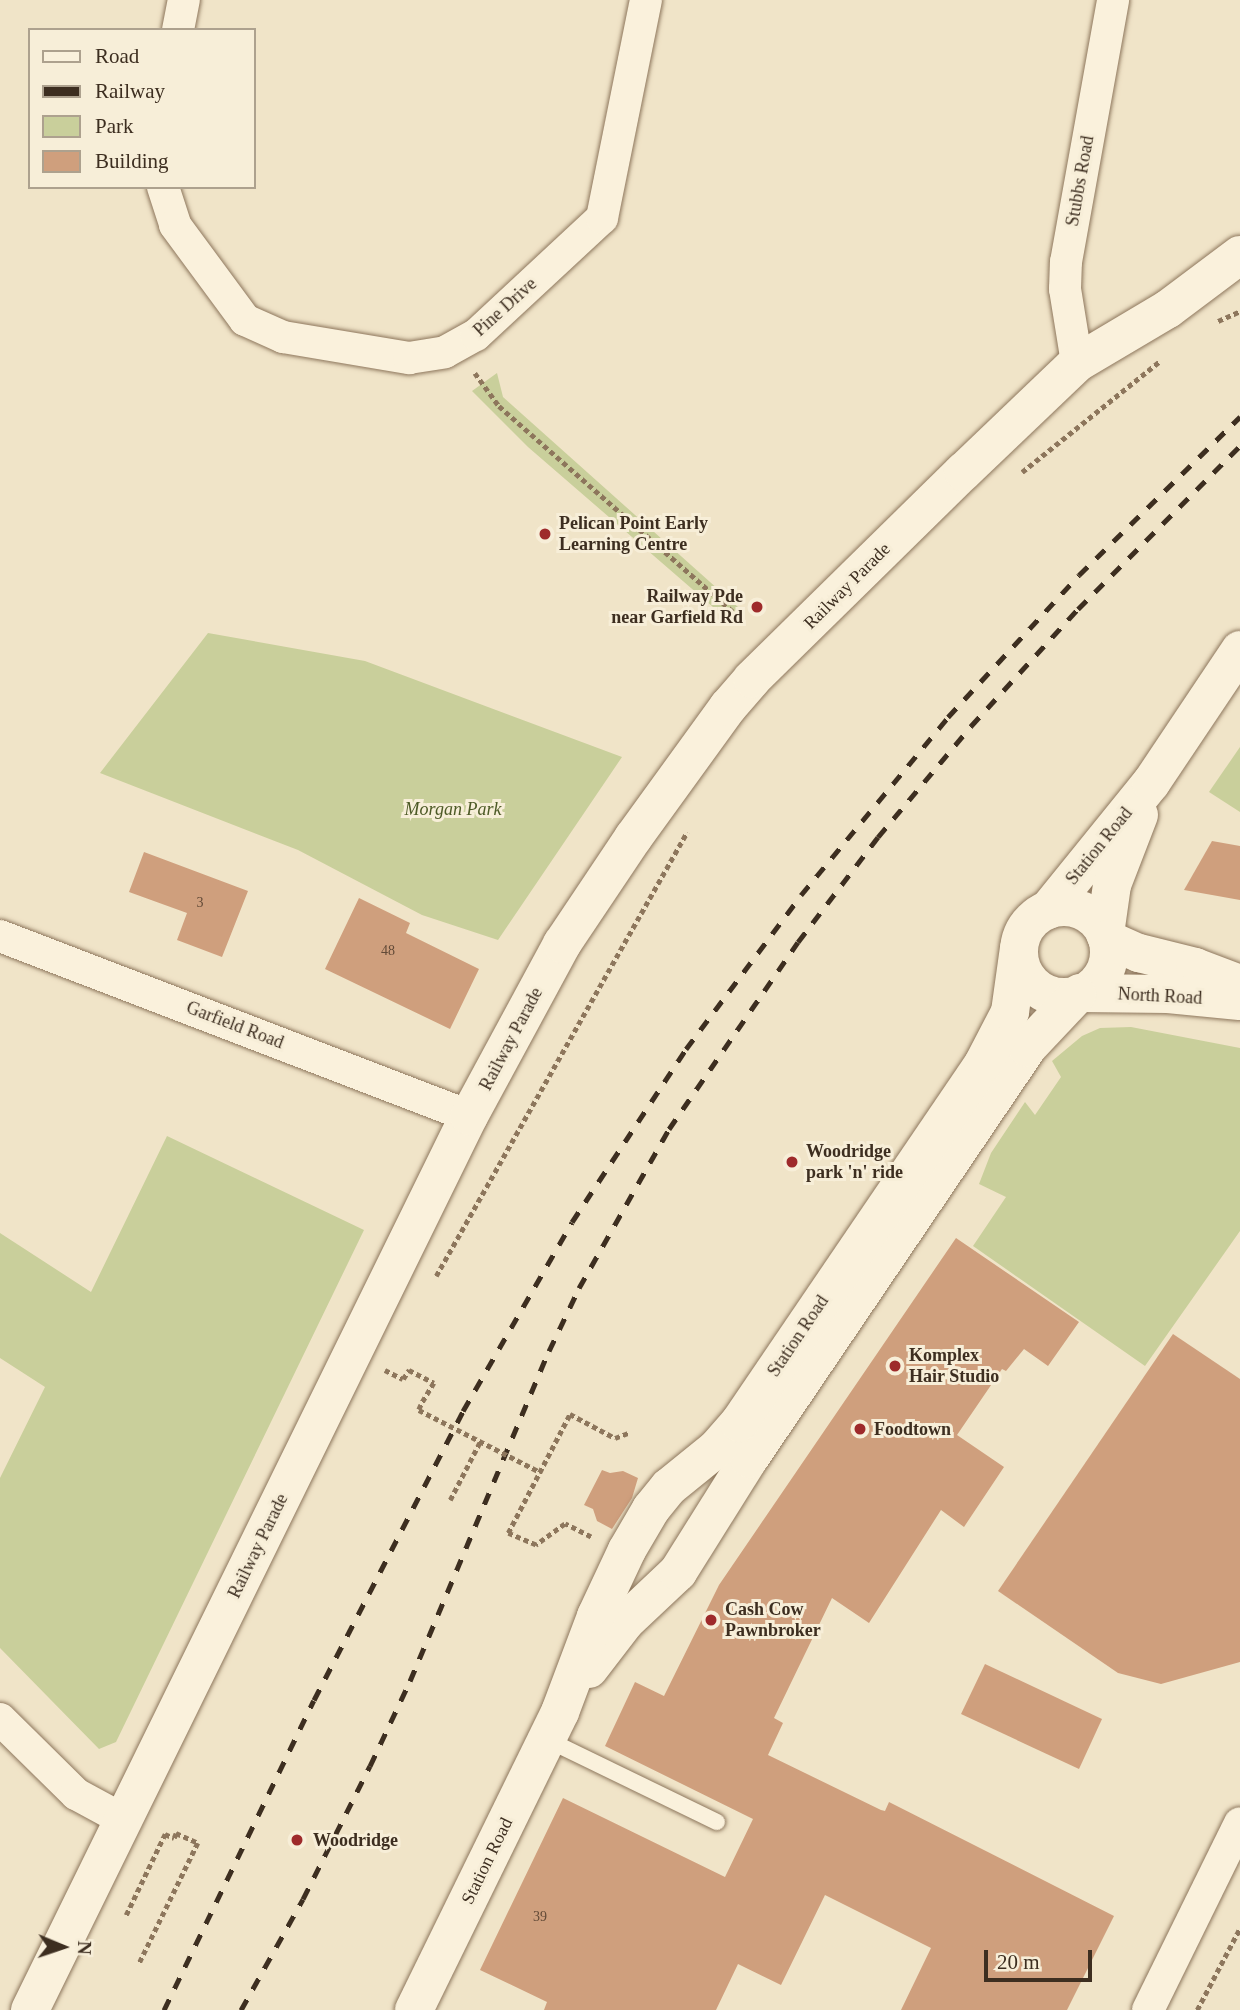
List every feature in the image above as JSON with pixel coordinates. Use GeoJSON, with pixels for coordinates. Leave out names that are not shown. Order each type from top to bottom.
{"type":"FeatureCollection","features":[{"type":"Feature","properties":{"kind":"street"},"geometry":{"type":"LineString","coordinates":[[178,28],[184,0]]}},
{"type":"Feature","properties":{"kind":"street","name":"Pine Drive"},"geometry":{"type":"LineString","coordinates":[[164,189],[174,225],[245,320],[283,337],[409,358],[446,352],[476,335],[602,218],[646,0]]}},
{"type":"Feature","properties":{"kind":"street","name":"Stubbs Road"},"geometry":{"type":"LineString","coordinates":[[1077,363],[1065,289],[1066,262],[1113,0]]}},
{"type":"Feature","properties":{"kind":"street","name":"Railway Parade"},"geometry":{"type":"LineString","coordinates":[[30,2010],[469,1116],[562,944],[728,707],[752,679],[1077,363],[1168,309],[1240,255]]}},
{"type":"Feature","properties":{"kind":"street","name":"Station Road"},"geometry":{"type":"LineString","coordinates":[[1048,910],[1150,783],[1240,650]]}},
{"type":"Feature","properties":{"kind":"street","name":"Station Road"},"geometry":{"type":"LineString","coordinates":[[1106,936],[1112,885],[1150,783]]}},
{"type":"Feature","properties":{"kind":"street"},"geometry":{"type":"LineString","coordinates":[[1061,907],[1082,910],[1093,918],[1106,936],[1108,955],[1104,971],[1094,984],[1078,994],[1053,995],[1033,984],[1023,972],[1019,948],[1026,928],[1048,910],[1061,907]]}},
{"type":"Feature","properties":{"kind":"street","name":"Garfield Road"},"geometry":{"type":"LineString","coordinates":[[0,936],[469,1116]]}},
{"type":"Feature","properties":{"kind":"street","name":"North Road"},"geometry":{"type":"LineString","coordinates":[[1106,936],[1139,953],[1195,967],[1240,984]]}},
{"type":"Feature","properties":{"kind":"street","name":"Station Road"},"geometry":{"type":"LineString","coordinates":[[418,2009],[553,1725],[596,1616],[627,1550],[651,1509],[669,1487],[717,1448],[739,1423],[983,1063],[1010,1012],[1019,948]]}},
{"type":"Feature","properties":{"kind":"street","name":"Station Road"},"geometry":{"type":"LineString","coordinates":[[553,1725],[609,1640],[678,1572],[749,1460],[1027,1048],[1078,994]]}},
{"type":"Feature","properties":{"kind":"street","name":"North Road"},"geometry":{"type":"LineString","coordinates":[[1078,994],[1168,994],[1240,1000]]}},
{"type":"Feature","properties":{"kind":"street"},"geometry":{"type":"LineString","coordinates":[[627,1550],[649,1571],[661,1575],[678,1572]]}},
{"type":"Feature","properties":{"kind":"street"},"geometry":{"type":"LineString","coordinates":[[0,1719],[76,1794],[122,1819]]}},
{"type":"Feature","properties":{"kind":"street"},"geometry":{"type":"LineString","coordinates":[[1148,2010],[1240,1823]]}},
{"type":"Feature","properties":{"kind":"lane"},"geometry":{"type":"LineString","coordinates":[[553,1725],[717,1822]]}},
{"type":"Feature","properties":{"kind":"path"},"geometry":{"type":"LineString","coordinates":[[1210,325],[1240,311]]}},
{"type":"Feature","properties":{"kind":"path"},"geometry":{"type":"LineString","coordinates":[[446,352],[475,373],[499,406],[740,618]]}},
{"type":"Feature","properties":{"kind":"path"},"geometry":{"type":"LineString","coordinates":[[1016,477],[1170,353]]}},
{"type":"Feature","properties":{"kind":"path"},"geometry":{"type":"LineString","coordinates":[[433,1280],[691,826]]}},
{"type":"Feature","properties":{"kind":"path"},"geometry":{"type":"LineString","coordinates":[[384,1369],[390,1358]]}},
{"type":"Feature","properties":{"kind":"path"},"geometry":{"type":"LineString","coordinates":[[414,1372],[434,1383],[419,1410],[479,1444],[540,1472]]}},
{"type":"Feature","properties":{"kind":"path"},"geometry":{"type":"LineString","coordinates":[[509,1530],[570,1414],[615,1438],[628,1433]]}},
{"type":"Feature","properties":{"kind":"path"},"geometry":{"type":"LineString","coordinates":[[450,1500],[479,1444]]}},
{"type":"Feature","properties":{"kind":"path"},"geometry":{"type":"LineString","coordinates":[[126,1915],[165,1833],[174,1838],[176,1833],[198,1843],[138,1964]]}},
{"type":"Feature","properties":{"kind":"path"},"geometry":{"type":"LineString","coordinates":[[1197,2010],[1240,1928]]}},
{"type":"Feature","properties":{"kind":"green space"},"geometry":{"type":"Polygon","coordinates":[[[497,373],[503,397],[738,607],[728,620],[528,447],[472,391],[497,373]]]}},
{"type":"Feature","properties":{"kind":"green space","name":"Morgan Park"},"geometry":{"type":"Polygon","coordinates":[[[208,633],[365,661],[622,757],[498,940],[422,915],[298,850],[100,773],[208,633]]]}},
{"type":"Feature","properties":{"kind":"green space"},"geometry":{"type":"Polygon","coordinates":[[[1240,747],[1240,812],[1209,792],[1240,747]]]}},
{"type":"Feature","properties":{"kind":"green space"},"geometry":{"type":"Polygon","coordinates":[[[1131,1027],[1240,1048],[1240,1231],[1145,1366],[973,1246],[1006,1197],[979,1184],[991,1153],[1025,1102],[1035,1115],[1061,1077],[1052,1061],[1082,1036],[1100,1028],[1131,1027]]]}},
{"type":"Feature","properties":{"kind":"green space"},"geometry":{"type":"Polygon","coordinates":[[[167,1136],[364,1230],[116,1742],[99,1749],[0,1648],[0,1478],[45,1387],[0,1358],[0,1233],[91,1292],[167,1136]]]}},
{"type":"Feature","properties":{"kind":"building"},"geometry":{"type":"Polygon","coordinates":[[[1212,841],[1240,846],[1240,900],[1184,890],[1212,841]]]}},
{"type":"Feature","properties":{"kind":"building"},"geometry":{"type":"Polygon","coordinates":[[[144,852],[248,891],[222,957],[177,940],[187,913],[129,892],[144,852]]]}},
{"type":"Feature","properties":{"kind":"building"},"geometry":{"type":"Polygon","coordinates":[[[359,898],[410,923],[406,933],[479,969],[450,1029],[325,969],[359,898]]]}},
{"type":"Feature","properties":{"kind":"building"},"geometry":{"type":"Polygon","coordinates":[[[956,1238],[1079,1322],[1048,1366],[1024,1349],[1006,1371],[1002,1369],[957,1435],[1004,1467],[964,1527],[941,1510],[869,1623],[832,1598],[774,1718],[783,1723],[768,1755],[881,1810],[885,1811],[889,1802],[1114,1916],[1067,2010],[901,2010],[931,1948],[825,1895],[781,1985],[738,1964],[716,2010],[544,2010],[547,2002],[480,1970],[563,1798],[725,1877],[753,1819],[605,1746],[635,1682],[664,1696],[719,1585],[956,1238]]]}},
{"type":"Feature","properties":{"kind":"building"},"geometry":{"type":"Polygon","coordinates":[[[1173,1334],[1240,1379],[1240,1662],[1161,1684],[1118,1673],[998,1591],[1173,1334]]]}},
{"type":"Feature","properties":{"kind":"building"},"geometry":{"type":"Polygon","coordinates":[[[602,1470],[610,1473],[623,1471],[638,1478],[632,1498],[612,1529],[597,1521],[593,1509],[584,1505],[602,1470]]]}},
{"type":"Feature","properties":{"kind":"building"},"geometry":{"type":"Polygon","coordinates":[[[985,1664],[1102,1719],[1079,1769],[961,1714],[985,1664]]]}},
{"type":"Feature","properties":{"kind":"railway"},"geometry":{"type":"LineString","coordinates":[[164,2010],[314,1700],[463,1411],[572,1222],[686,1049],[801,895],[948,717],[1079,575],[1240,417]]}},
{"type":"Feature","properties":{"kind":"railway"},"geometry":{"type":"LineString","coordinates":[[241,2010],[303,1899],[410,1681],[549,1351],[579,1288],[669,1129],[798,942],[878,837],[971,726],[1078,609],[1240,446]]}},
{"type":"Feature","properties":{"kind":"place","name":"Pelican Point Early Learning Centre"},"geometry":{"type":"Point","coordinates":[545,534]}},
{"type":"Feature","properties":{"kind":"place","name":"Railway Pde near Garfield Rd"},"geometry":{"type":"Point","coordinates":[757,607]}},
{"type":"Feature","properties":{"kind":"place","name":"Woodridge park 'n' ride"},"geometry":{"type":"Point","coordinates":[792,1162]}},
{"type":"Feature","properties":{"kind":"place","name":"Komplex Hair Studio"},"geometry":{"type":"Point","coordinates":[895,1366]}},
{"type":"Feature","properties":{"kind":"place","name":"Foodtown"},"geometry":{"type":"Point","coordinates":[860,1429]}},
{"type":"Feature","properties":{"kind":"place","name":"Cash Cow Pawnbroker"},"geometry":{"type":"Point","coordinates":[711,1620]}},
{"type":"Feature","properties":{"kind":"place","name":"Woodridge"},"geometry":{"type":"Point","coordinates":[297,1840]}}]}
